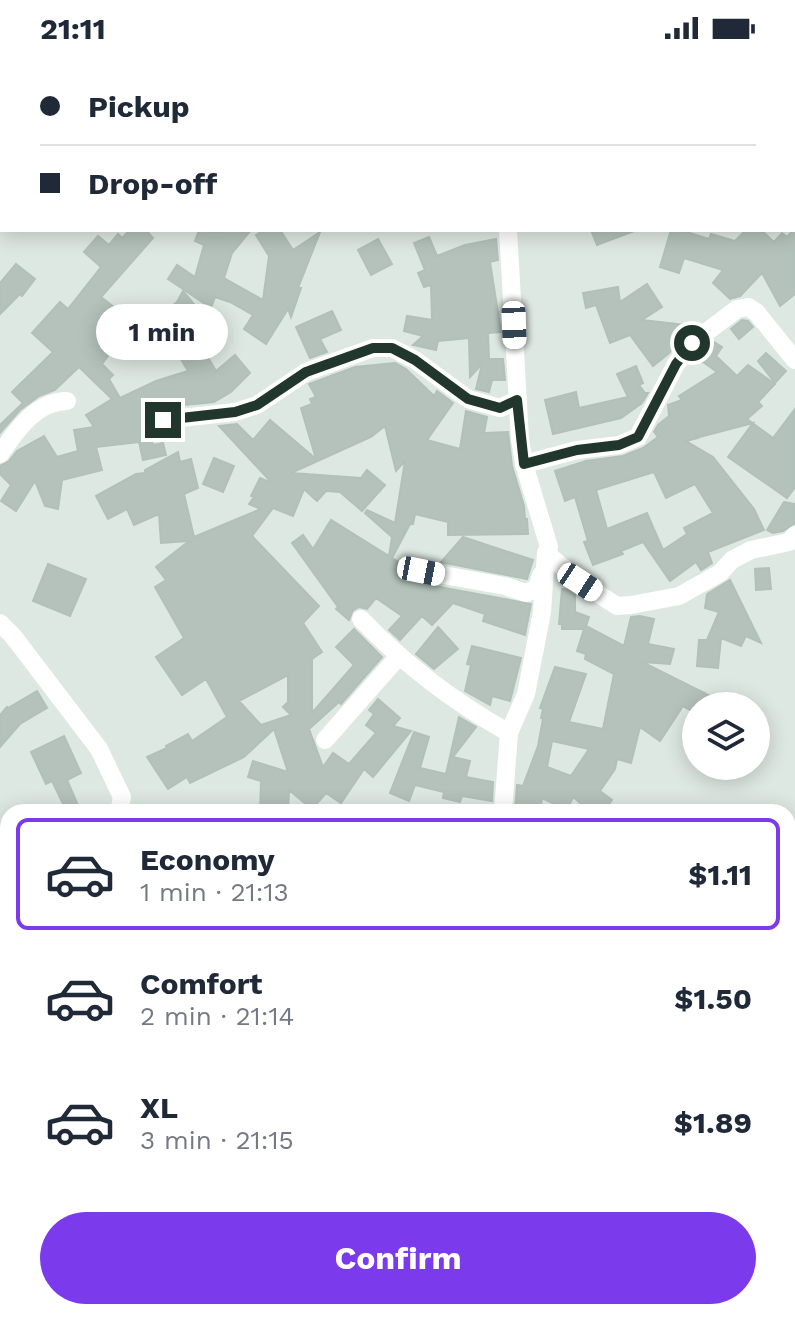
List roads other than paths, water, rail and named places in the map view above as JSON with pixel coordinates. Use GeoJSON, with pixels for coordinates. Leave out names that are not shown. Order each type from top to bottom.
{"type":"FeatureCollection","features":[{"type":"Feature","properties":{"kind":"street"},"geometry":{"type":"LineString","coordinates":[[504,804],[509,733],[526,694],[542,612],[546,546],[524,464],[517,400],[508,232]]}},
{"type":"Feature","properties":{"kind":"street"},"geometry":{"type":"LineString","coordinates":[[524,464],[577,450],[619,445],[638,437],[676,364],[692,343],[737,309],[748,307],[756,312],[795,360]]}},
{"type":"Feature","properties":{"kind":"street"},"geometry":{"type":"LineString","coordinates":[[163,420],[235,412],[257,405],[306,372],[373,348],[392,348],[415,360],[468,399],[500,408],[517,400]]}},
{"type":"Feature","properties":{"kind":"street"},"geometry":{"type":"LineString","coordinates":[[0,454],[30,416],[53,401],[67,401]]}},
{"type":"Feature","properties":{"kind":"street"},"geometry":{"type":"LineString","coordinates":[[546,546],[580,582],[617,606],[679,596],[720,573],[732,560],[751,550],[789,542],[795,535]]}},
{"type":"Feature","properties":{"kind":"street"},"geometry":{"type":"LineString","coordinates":[[421,571],[505,586],[526,593],[537,588],[540,582],[546,546]]}},
{"type":"Feature","properties":{"kind":"street"},"geometry":{"type":"LineString","coordinates":[[361,619],[399,656],[472,712],[509,733]]}},
{"type":"Feature","properties":{"kind":"street"},"geometry":{"type":"LineString","coordinates":[[0,623],[99,749],[113,774],[122,797],[121,804]]}},
{"type":"Feature","properties":{"kind":"street"},"geometry":{"type":"LineString","coordinates":[[325,740],[399,656]]}}]}
